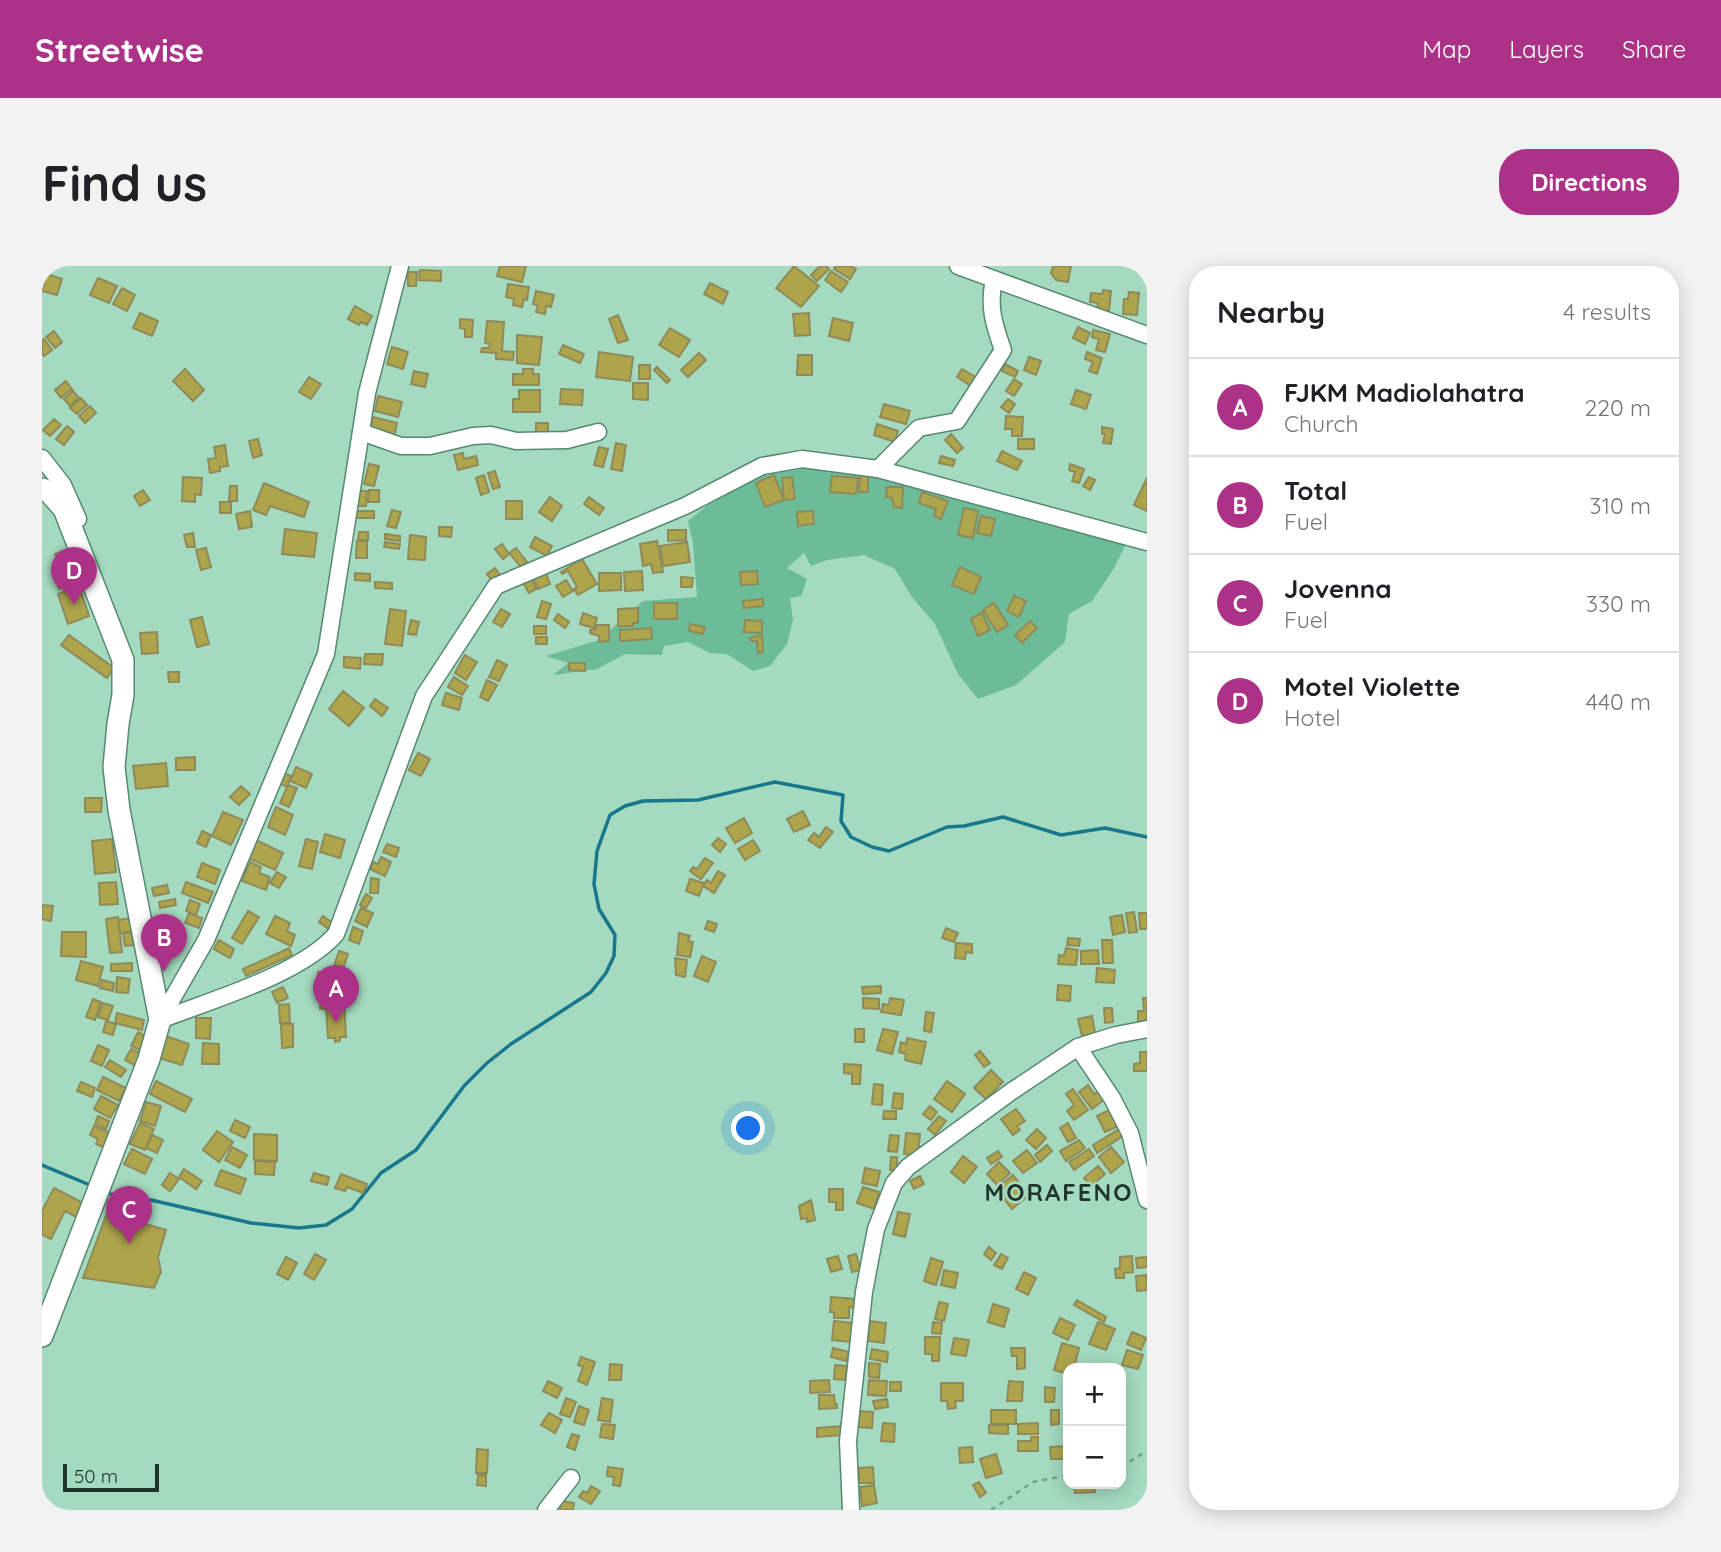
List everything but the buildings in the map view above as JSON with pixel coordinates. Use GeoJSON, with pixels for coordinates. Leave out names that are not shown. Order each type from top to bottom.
{"type":"FeatureCollection","features":[{"type":"Feature","properties":{"kind":"main road"},"geometry":{"type":"LineString","coordinates":[[42,489],[50,492],[64,509],[123,660],[123,695],[114,766],[116,788],[160,1020],[149,1059],[42,1336]]}},
{"type":"Feature","properties":{"kind":"street"},"geometry":{"type":"LineString","coordinates":[[160,1020],[206,940],[326,654],[367,393],[400,266]]}},
{"type":"Feature","properties":{"kind":"street"},"geometry":{"type":"LineString","coordinates":[[958,266],[1147,335]]}},
{"type":"Feature","properties":{"kind":"street"},"geometry":{"type":"LineString","coordinates":[[878,469],[919,428],[957,421],[1003,350],[992,320],[990,296],[994,280]]}},
{"type":"Feature","properties":{"kind":"street"},"geometry":{"type":"LineString","coordinates":[[361,432],[401,446],[430,446],[473,436],[491,435],[516,441],[567,440],[598,432]]}},
{"type":"Feature","properties":{"kind":"street"},"geometry":{"type":"LineString","coordinates":[[42,458],[63,485],[72,503],[82,534],[76,541]]}},
{"type":"Feature","properties":{"kind":"street"},"geometry":{"type":"LineString","coordinates":[[160,1020],[302,961],[325,946],[336,934],[424,696],[496,586],[685,506],[762,466],[802,459],[878,469],[1147,542]]}},
{"type":"Feature","properties":{"kind":"street"},"geometry":{"type":"LineString","coordinates":[[851,1510],[848,1441],[864,1292],[876,1229],[894,1183],[908,1167],[928,1152],[1078,1047],[1147,1029]]}},
{"type":"Feature","properties":{"kind":"street"},"geometry":{"type":"LineString","coordinates":[[1078,1047],[1112,1098],[1130,1133],[1147,1200]]}},
{"type":"Feature","properties":{"kind":"street"},"geometry":{"type":"LineString","coordinates":[[546,1510],[570,1478]]}},
{"type":"Feature","properties":{"kind":"path"},"geometry":{"type":"LineString","coordinates":[[1126,1463],[1147,1451]]}},
{"type":"Feature","properties":{"kind":"path"},"geometry":{"type":"LineString","coordinates":[[991,1510],[1033,1482],[1063,1476]]}},
{"type":"Feature","properties":{"kind":"green space"},"geometry":{"type":"Polygon","coordinates":[[[801,466],[838,468],[888,479],[1127,542],[1113,570],[1092,601],[1069,614],[1065,642],[1016,685],[978,699],[958,674],[935,624],[912,597],[895,569],[864,555],[827,560],[811,566],[804,553],[787,568],[807,579],[801,596],[790,598],[793,620],[787,644],[770,666],[753,671],[727,654],[710,653],[688,642],[664,646],[662,655],[625,654],[597,669],[553,675],[568,663],[546,656],[599,640],[643,601],[697,597],[693,543],[688,521],[713,501],[766,472],[801,466]]]}},
{"type":"Feature","properties":{"kind":"waterway"},"geometry":{"type":"LineString","coordinates":[[104,1191],[128,1202],[151,1200],[251,1223],[299,1228],[326,1225],[352,1209],[381,1173],[416,1150],[464,1086],[487,1063],[511,1044],[591,992],[606,973],[614,956],[615,935],[599,909],[594,884],[597,851],[610,815],[625,806],[643,801],[698,800],[775,782],[843,795],[841,821],[851,837],[872,847],[889,851],[947,827],[1003,817],[1061,835],[1105,828],[1147,837]]}},
{"type":"Feature","properties":{"kind":"waterway"},"geometry":{"type":"LineString","coordinates":[[42,1165],[90,1185]]}},
{"type":"Feature","properties":{"kind":"place","name":"Motel Violette"},"geometry":{"type":"Point","coordinates":[74,605]}},
{"type":"Feature","properties":{"kind":"place","name":"Total"},"geometry":{"type":"Point","coordinates":[164,972]}},
{"type":"Feature","properties":{"kind":"place","name":"FJKM Madiolahatra"},"geometry":{"type":"Point","coordinates":[336,1023]}},
{"type":"Feature","properties":{"kind":"place","name":"Jovenna"},"geometry":{"type":"Point","coordinates":[129,1244]}},
{"type":"Feature","properties":{"kind":"district","name":"MORAFENO"},"geometry":{"type":"Point","coordinates":[1059,1192]}}]}
